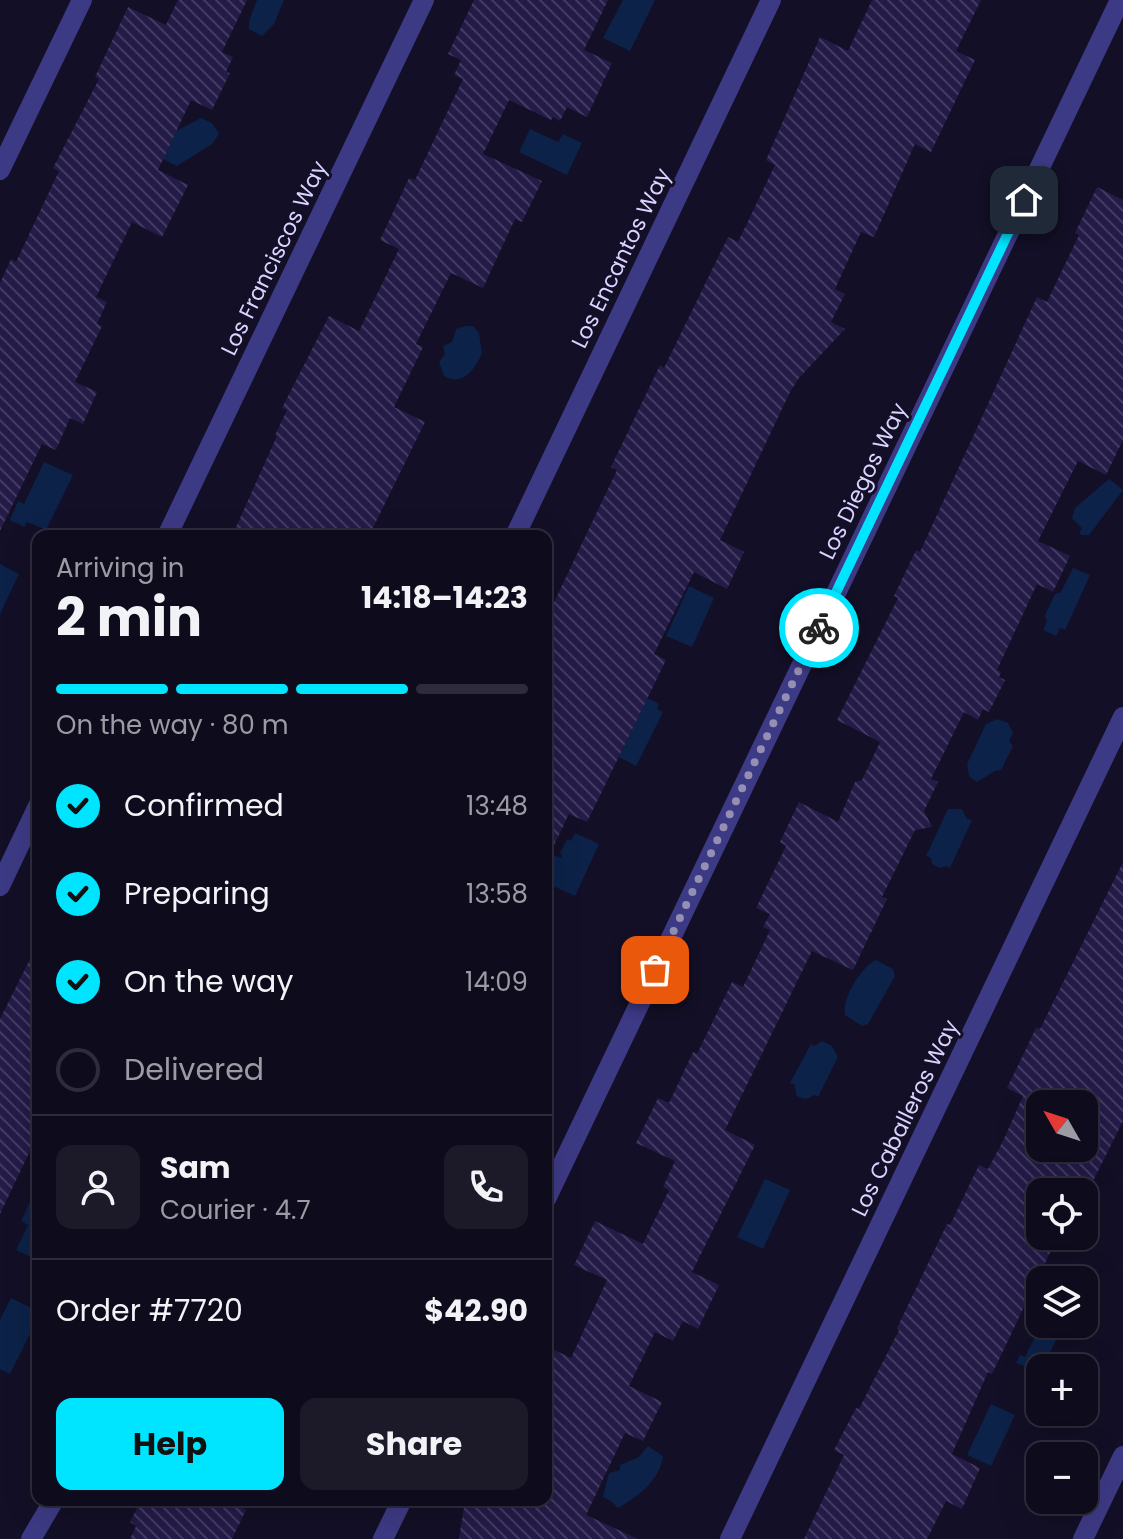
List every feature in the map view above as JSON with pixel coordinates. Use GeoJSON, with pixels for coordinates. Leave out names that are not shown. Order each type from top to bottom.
{"type":"FeatureCollection","features":[{"type":"Feature","properties":{"kind":"street"},"geometry":{"type":"LineString","coordinates":[[0,170],[82,0]]}},
{"type":"Feature","properties":{"kind":"street","name":"Los Franciscos Way"},"geometry":{"type":"LineString","coordinates":[[170,530],[424,0]]}},
{"type":"Feature","properties":{"kind":"street","name":"Los Encantos Way"},"geometry":{"type":"LineString","coordinates":[[518,530],[771,0]]}},
{"type":"Feature","properties":{"kind":"street","name":"Los Diegos Way"},"geometry":{"type":"LineString","coordinates":[[552,1186],[1120,0]]}},
{"type":"Feature","properties":{"kind":"street","name":"Los Caballeros Way"},"geometry":{"type":"LineString","coordinates":[[730,1539],[1123,717]]}},
{"type":"Feature","properties":{"kind":"street"},"geometry":{"type":"LineString","coordinates":[[0,886],[32,819]]}},
{"type":"Feature","properties":{"kind":"street"},"geometry":{"type":"LineString","coordinates":[[1083,1539],[1123,1456]]}},
{"type":"Feature","properties":{"kind":"street"},"geometry":{"type":"LineString","coordinates":[[31,1539],[50,1506]]}},
{"type":"Feature","properties":{"kind":"street"},"geometry":{"type":"LineString","coordinates":[[383,1539],[399,1506]]}},
{"type":"Feature","properties":{"kind":"water"},"geometry":{"type":"Polygon","coordinates":[[[257,0],[284,0],[274,24],[262,36],[249,29],[257,0]]]}},
{"type":"Feature","properties":{"kind":"water"},"geometry":{"type":"Polygon","coordinates":[[[623,0],[655,0],[630,51],[603,38],[623,0]]]}},
{"type":"Feature","properties":{"kind":"water"},"geometry":{"type":"Polygon","coordinates":[[[201,118],[212,123],[219,134],[212,144],[177,166],[149,152],[174,132],[201,118]]]}},
{"type":"Feature","properties":{"kind":"water"},"geometry":{"type":"Polygon","coordinates":[[[530,129],[558,142],[563,134],[582,143],[567,175],[519,152],[530,129]]]}},
{"type":"Feature","properties":{"kind":"water"},"geometry":{"type":"Polygon","coordinates":[[[473,326],[479,333],[482,353],[468,375],[451,379],[444,376],[439,362],[445,354],[443,346],[452,342],[456,329],[473,326]]]}},
{"type":"Feature","properties":{"kind":"water"},"geometry":{"type":"Polygon","coordinates":[[[44,462],[73,475],[46,530],[27,522],[24,527],[10,520],[18,501],[24,504],[44,462]]]}},
{"type":"Feature","properties":{"kind":"water"},"geometry":{"type":"Polygon","coordinates":[[[1109,479],[1123,490],[1089,535],[1082,535],[1079,533],[1082,528],[1072,518],[1075,508],[1109,479]]]}},
{"type":"Feature","properties":{"kind":"water"},"geometry":{"type":"Polygon","coordinates":[[[0,564],[19,574],[0,614],[0,564]]]}},
{"type":"Feature","properties":{"kind":"water"},"geometry":{"type":"Polygon","coordinates":[[[1073,568],[1090,575],[1065,630],[1060,628],[1056,636],[1043,630],[1047,621],[1045,615],[1073,568]]]}},
{"type":"Feature","properties":{"kind":"water"},"geometry":{"type":"Polygon","coordinates":[[[689,586],[714,598],[692,647],[666,636],[689,586]]]}},
{"type":"Feature","properties":{"kind":"water"},"geometry":{"type":"Polygon","coordinates":[[[647,698],[659,704],[657,709],[663,712],[636,766],[619,757],[647,698]]]}},
{"type":"Feature","properties":{"kind":"water"},"geometry":{"type":"Polygon","coordinates":[[[997,719],[1008,723],[1013,733],[1009,741],[1013,746],[1001,770],[977,782],[969,776],[967,764],[986,724],[997,719]]]}},
{"type":"Feature","properties":{"kind":"water"},"geometry":{"type":"Polygon","coordinates":[[[948,809],[962,809],[967,819],[972,820],[950,868],[940,868],[926,856],[948,809]]]}},
{"type":"Feature","properties":{"kind":"water"},"geometry":{"type":"Polygon","coordinates":[[[575,833],[599,844],[575,896],[552,886],[552,855],[561,858],[560,853],[567,839],[571,841],[575,833]]]}},
{"type":"Feature","properties":{"kind":"water"},"geometry":{"type":"Polygon","coordinates":[[[876,960],[893,969],[895,976],[868,1024],[862,1026],[845,1015],[846,1000],[859,976],[876,960]]]}},
{"type":"Feature","properties":{"kind":"water"},"geometry":{"type":"Polygon","coordinates":[[[822,1041],[832,1046],[838,1057],[818,1097],[801,1098],[796,1095],[795,1085],[790,1083],[811,1044],[814,1046],[822,1041]]]}},
{"type":"Feature","properties":{"kind":"water"},"geometry":{"type":"Polygon","coordinates":[[[765,1179],[790,1190],[763,1249],[737,1237],[765,1179]]]}},
{"type":"Feature","properties":{"kind":"water"},"geometry":{"type":"Polygon","coordinates":[[[32,1197],[32,1257],[16,1250],[28,1225],[21,1221],[32,1197]]]}},
{"type":"Feature","properties":{"kind":"water"},"geometry":{"type":"Polygon","coordinates":[[[11,1298],[32,1308],[32,1330],[10,1374],[0,1369],[0,1320],[11,1298]]]}},
{"type":"Feature","properties":{"kind":"water"},"geometry":{"type":"Polygon","coordinates":[[[1034,1338],[1057,1338],[1049,1354],[1026,1354],[1034,1338]]]}},
{"type":"Feature","properties":{"kind":"water"},"geometry":{"type":"Polygon","coordinates":[[[1020,1355],[1025,1357],[1026,1367],[1016,1363],[1020,1355]]]}},
{"type":"Feature","properties":{"kind":"water"},"geometry":{"type":"Polygon","coordinates":[[[991,1404],[1015,1415],[991,1466],[967,1455],[991,1404]]]}},
{"type":"Feature","properties":{"kind":"water"},"geometry":{"type":"Polygon","coordinates":[[[648,1446],[663,1456],[658,1473],[640,1493],[618,1508],[603,1497],[609,1473],[620,1470],[620,1465],[639,1457],[648,1446]]]}},
{"type":"Feature","properties":{"kind":"building"},"geometry":{"type":"Polygon","coordinates":[[[178,0],[247,0],[222,52],[233,57],[226,72],[230,73],[212,110],[191,100],[158,170],[188,185],[162,237],[132,222],[96,297],[107,302],[97,324],[102,326],[75,382],[97,392],[83,424],[70,418],[56,450],[42,444],[0,531],[0,283],[11,259],[16,262],[59,171],[53,168],[99,79],[95,77],[128,7],[166,25],[178,0]]]}},
{"type":"Feature","properties":{"kind":"building"},"geometry":{"type":"Polygon","coordinates":[[[474,0],[608,0],[584,50],[612,63],[587,117],[567,107],[560,121],[553,117],[551,120],[509,100],[483,154],[542,181],[522,222],[515,219],[483,288],[451,273],[416,344],[423,347],[394,407],[425,422],[372,530],[235,530],[277,436],[287,410],[282,408],[329,316],[359,331],[399,249],[380,240],[409,178],[415,180],[463,79],[454,75],[461,60],[448,54],[474,0]]]}},
{"type":"Feature","properties":{"kind":"building"},"geometry":{"type":"Polygon","coordinates":[[[872,0],[981,0],[956,51],[975,60],[931,152],[915,144],[874,237],[861,232],[835,289],[845,294],[831,322],[845,329],[799,378],[790,392],[720,540],[744,552],[727,589],[694,572],[654,654],[666,660],[587,822],[569,814],[552,849],[552,606],[617,470],[611,467],[660,365],[664,368],[728,237],[738,242],[775,165],[766,160],[820,37],[848,51],[872,0]]]}},
{"type":"Feature","properties":{"kind":"building"},"geometry":{"type":"Polygon","coordinates":[[[1097,187],[1123,200],[1123,440],[1106,475],[1078,461],[1038,541],[1070,556],[1053,592],[1037,584],[997,670],[1001,672],[999,677],[1005,680],[989,712],[983,709],[978,720],[964,712],[931,779],[938,782],[924,811],[932,827],[915,830],[882,897],[887,899],[853,970],[812,951],[725,1130],[755,1145],[692,1272],[719,1285],[698,1329],[683,1321],[673,1341],[655,1332],[629,1386],[662,1402],[643,1441],[625,1433],[586,1515],[638,1539],[459,1539],[464,1506],[552,1506],[552,1349],[571,1358],[607,1280],[574,1265],[595,1221],[643,1244],[669,1190],[663,1187],[675,1161],[636,1143],[658,1098],[669,1103],[732,982],[743,987],[770,930],[763,927],[770,914],[756,908],[786,846],[780,842],[799,802],[838,822],[855,782],[862,780],[880,742],[837,720],[898,598],[894,596],[916,550],[920,552],[1037,297],[1047,302],[1079,235],[1075,233],[1097,187]]]}},
{"type":"Feature","properties":{"kind":"building"},"geometry":{"type":"Polygon","coordinates":[[[1123,862],[1123,1121],[1094,1178],[1026,1178],[1026,1250],[1051,1250],[1044,1266],[1026,1266],[1026,1303],[992,1374],[988,1372],[952,1454],[980,1468],[962,1509],[946,1501],[927,1539],[804,1539],[844,1455],[834,1450],[856,1408],[859,1409],[899,1330],[897,1328],[947,1224],[950,1225],[979,1165],[988,1169],[1003,1141],[1023,1096],[1007,1088],[1036,1028],[1040,1029],[1123,862]]]}},
{"type":"Feature","properties":{"kind":"building"},"geometry":{"type":"Polygon","coordinates":[[[32,955],[32,1147],[0,1214],[0,1019],[32,955]]]}},
{"type":"Feature","properties":{"kind":"building"},"geometry":{"type":"Polygon","coordinates":[[[138,1506],[238,1506],[246,1510],[232,1539],[130,1539],[136,1526],[130,1522],[138,1506]]]}},
{"type":"Feature","properties":{"kind":"way so far"},"geometry":{"type":"LineString","coordinates":[[655,970],[819,628]]}},
{"type":"Feature","properties":{"kind":"route"},"geometry":{"type":"LineString","coordinates":[[819,628],[1024,200]]}}]}
